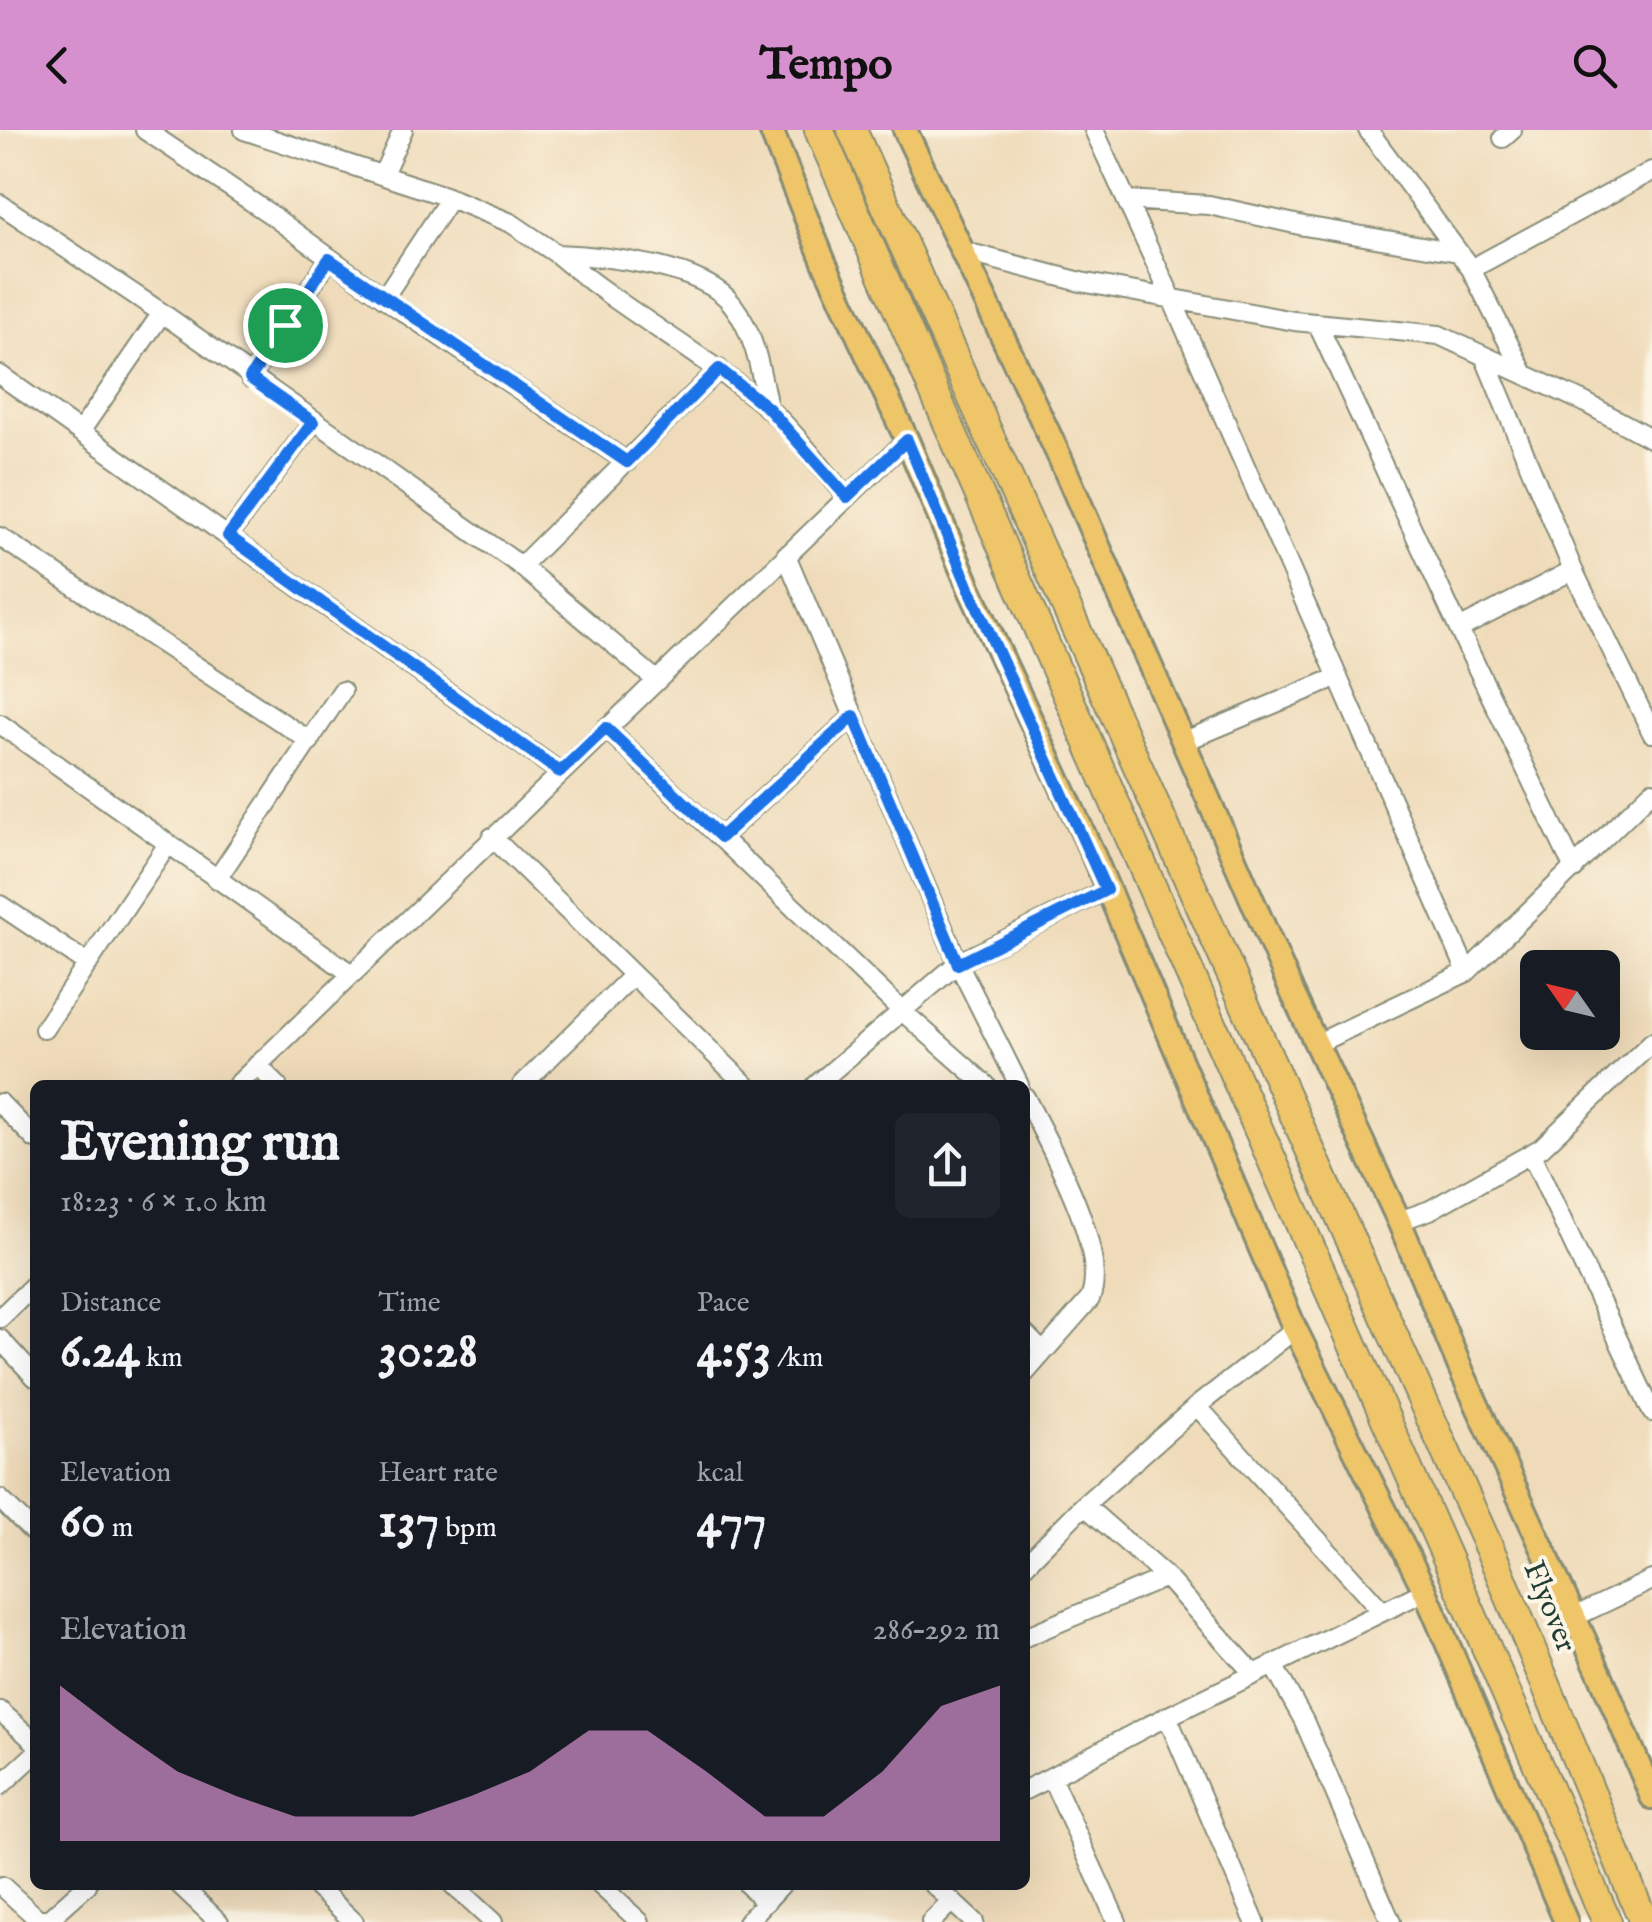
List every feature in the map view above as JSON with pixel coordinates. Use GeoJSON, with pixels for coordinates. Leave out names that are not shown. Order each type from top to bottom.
{"type":"FeatureCollection","features":[{"type":"Feature","properties":{"kind":"highway"},"geometry":{"type":"LineString","coordinates":[[819,130],[1607,1922]]}},
{"type":"Feature","properties":{"kind":"highway","name":"Flyover"},"geometry":{"type":"LineString","coordinates":[[852,130],[1497,1566],[1644,1922]]}},
{"type":"Feature","properties":{"kind":"main road"},"geometry":{"type":"LineString","coordinates":[[771,130],[824,262],[1106,890],[1295,1329],[1424,1591],[1566,1922]]}},
{"type":"Feature","properties":{"kind":"main road"},"geometry":{"type":"LineString","coordinates":[[905,130],[1060,458],[1652,1797]]}},
{"type":"Feature","properties":{"kind":"street"},"geometry":{"type":"LineString","coordinates":[[145,130],[627,462]]}},
{"type":"Feature","properties":{"kind":"street"},"geometry":{"type":"LineString","coordinates":[[244,130],[383,174],[511,223],[584,278],[719,369],[768,408],[847,497]]}},
{"type":"Feature","properties":{"kind":"street"},"geometry":{"type":"LineString","coordinates":[[383,174],[403,130]]}},
{"type":"Feature","properties":{"kind":"street"},"geometry":{"type":"LineString","coordinates":[[1094,130],[1467,972]]}},
{"type":"Feature","properties":{"kind":"street"},"geometry":{"type":"LineString","coordinates":[[1368,130],[1471,269],[1524,374]]}},
{"type":"Feature","properties":{"kind":"street"},"geometry":{"type":"LineString","coordinates":[[1471,269],[1652,171]]}},
{"type":"Feature","properties":{"kind":"street"},"geometry":{"type":"LineString","coordinates":[[384,298],[450,198]]}},
{"type":"Feature","properties":{"kind":"street"},"geometry":{"type":"LineString","coordinates":[[1126,200],[1209,204],[1304,226],[1458,252]]}},
{"type":"Feature","properties":{"kind":"street"},"geometry":{"type":"LineString","coordinates":[[0,204],[162,313],[520,566],[656,680]]}},
{"type":"Feature","properties":{"kind":"street"},"geometry":{"type":"LineString","coordinates":[[962,251],[1081,282],[1172,299],[1317,323],[1438,335],[1652,439]]}},
{"type":"Feature","properties":{"kind":"street"},"geometry":{"type":"LineString","coordinates":[[557,254],[589,255],[691,275],[731,301],[744,322],[760,367],[768,408]]}},
{"type":"Feature","properties":{"kind":"street"},"geometry":{"type":"LineString","coordinates":[[250,378],[329,259]]}},
{"type":"Feature","properties":{"kind":"street"},"geometry":{"type":"LineString","coordinates":[[80,432],[162,313]]}},
{"type":"Feature","properties":{"kind":"street"},"geometry":{"type":"LineString","coordinates":[[1317,323],[1574,869]]}},
{"type":"Feature","properties":{"kind":"street"},"geometry":{"type":"LineString","coordinates":[[1484,356],[1574,570],[1652,733]]}},
{"type":"Feature","properties":{"kind":"street"},"geometry":{"type":"LineString","coordinates":[[520,566],[719,369]]}},
{"type":"Feature","properties":{"kind":"street"},"geometry":{"type":"LineString","coordinates":[[0,375],[560,772]]}},
{"type":"Feature","properties":{"kind":"street"},"geometry":{"type":"LineString","coordinates":[[228,536],[313,422]]}},
{"type":"Feature","properties":{"kind":"street"},"geometry":{"type":"LineString","coordinates":[[241,1080],[907,440]]}},
{"type":"Feature","properties":{"kind":"street"},"geometry":{"type":"LineString","coordinates":[[0,536],[310,741]]}},
{"type":"Feature","properties":{"kind":"street"},"geometry":{"type":"LineString","coordinates":[[786,555],[958,964],[1016,1080]]}},
{"type":"Feature","properties":{"kind":"street"},"geometry":{"type":"LineString","coordinates":[[1458,629],[1574,570]]}},
{"type":"Feature","properties":{"kind":"street"},"geometry":{"type":"LineString","coordinates":[[1185,741],[1338,678]]}},
{"type":"Feature","properties":{"kind":"street"},"geometry":{"type":"LineString","coordinates":[[217,879],[342,690]]}},
{"type":"Feature","properties":{"kind":"street"},"geometry":{"type":"LineString","coordinates":[[721,837],[854,716]]}},
{"type":"Feature","properties":{"kind":"street"},"geometry":{"type":"LineString","coordinates":[[0,724],[350,973]]}},
{"type":"Feature","properties":{"kind":"street"},"geometry":{"type":"LineString","coordinates":[[606,728],[902,1011],[980,1080]]}},
{"type":"Feature","properties":{"kind":"street"},"geometry":{"type":"LineString","coordinates":[[1316,1044],[1467,972],[1652,791]]}},
{"type":"Feature","properties":{"kind":"street"},"geometry":{"type":"LineString","coordinates":[[492,838],[741,1080]]}},
{"type":"Feature","properties":{"kind":"street"},"geometry":{"type":"LineString","coordinates":[[44,1030],[168,844]]}},
{"type":"Feature","properties":{"kind":"street"},"geometry":{"type":"LineString","coordinates":[[822,1080],[958,964],[1106,890]]}},
{"type":"Feature","properties":{"kind":"street"},"geometry":{"type":"LineString","coordinates":[[0,904],[88,964]]}},
{"type":"Feature","properties":{"kind":"street"},"geometry":{"type":"LineString","coordinates":[[527,1080],[633,976]]}},
{"type":"Feature","properties":{"kind":"street"},"geometry":{"type":"LineString","coordinates":[[1399,1221],[1430,1210],[1542,1148],[1650,1049]]}},
{"type":"Feature","properties":{"kind":"street"},"geometry":{"type":"LineString","coordinates":[[257,1064],[272,1080]]}},
{"type":"Feature","properties":{"kind":"street"},"geometry":{"type":"LineString","coordinates":[[0,1104],[30,1133]]}},
{"type":"Feature","properties":{"kind":"street"},"geometry":{"type":"LineString","coordinates":[[1030,1107],[1068,1182],[1096,1263],[1096,1285],[1090,1299],[1030,1367]]}},
{"type":"Feature","properties":{"kind":"street"},"geometry":{"type":"LineString","coordinates":[[1030,1125],[1046,1139]]}},
{"type":"Feature","properties":{"kind":"street"},"geometry":{"type":"LineString","coordinates":[[1531,1154],[1652,1412]]}},
{"type":"Feature","properties":{"kind":"street"},"geometry":{"type":"LineString","coordinates":[[2,1311],[30,1288]]}},
{"type":"Feature","properties":{"kind":"street"},"geometry":{"type":"LineString","coordinates":[[1030,1560],[1084,1506],[1198,1406],[1295,1329]]}},
{"type":"Feature","properties":{"kind":"street"},"geometry":{"type":"LineString","coordinates":[[0,1339],[30,1371]]}},
{"type":"Feature","properties":{"kind":"street"},"geometry":{"type":"LineString","coordinates":[[1030,1339],[1042,1351]]}},
{"type":"Feature","properties":{"kind":"street"},"geometry":{"type":"LineString","coordinates":[[1198,1406],[1382,1611]]}},
{"type":"Feature","properties":{"kind":"street"},"geometry":{"type":"LineString","coordinates":[[0,1498],[30,1529]]}},
{"type":"Feature","properties":{"kind":"street"},"geometry":{"type":"LineString","coordinates":[[1084,1506],[1166,1577],[1254,1674]]}},
{"type":"Feature","properties":{"kind":"street"},"geometry":{"type":"LineString","coordinates":[[1030,1635],[1166,1577]]}},
{"type":"Feature","properties":{"kind":"street"},"geometry":{"type":"LineString","coordinates":[[1574,1617],[1652,1580]]}},
{"type":"Feature","properties":{"kind":"street"},"geometry":{"type":"LineString","coordinates":[[1030,1788],[1424,1591]]}},
{"type":"Feature","properties":{"kind":"street"},"geometry":{"type":"LineString","coordinates":[[1273,1665],[1304,1721],[1391,1922]]}},
{"type":"Feature","properties":{"kind":"street"},"geometry":{"type":"LineString","coordinates":[[0,1711],[30,1738]]}},
{"type":"Feature","properties":{"kind":"street"},"geometry":{"type":"LineString","coordinates":[[1168,1716],[1255,1922]]}},
{"type":"Feature","properties":{"kind":"street"},"geometry":{"type":"LineString","coordinates":[[0,1786],[30,1759]]}},
{"type":"Feature","properties":{"kind":"street"},"geometry":{"type":"LineString","coordinates":[[1051,1778],[1117,1922]]}},
{"type":"Feature","properties":{"kind":"street"},"geometry":{"type":"LineString","coordinates":[[2,1886],[38,1919],[66,1915],[84,1890]]}},
{"type":"Feature","properties":{"kind":"street"},"geometry":{"type":"LineString","coordinates":[[185,1890],[219,1922]]}},
{"type":"Feature","properties":{"kind":"street"},"geometry":{"type":"LineString","coordinates":[[319,1890],[354,1922]]}},
{"type":"Feature","properties":{"kind":"street"},"geometry":{"type":"LineString","coordinates":[[459,1890],[492,1922]]}},
{"type":"Feature","properties":{"kind":"street"},"geometry":{"type":"LineString","coordinates":[[605,1890],[640,1922]]}},
{"type":"Feature","properties":{"kind":"street"},"geometry":{"type":"LineString","coordinates":[[753,1890],[766,1902]]}},
{"type":"Feature","properties":{"kind":"street"},"geometry":{"type":"LineString","coordinates":[[746,1922],[777,1890]]}},
{"type":"Feature","properties":{"kind":"street"},"geometry":{"type":"LineString","coordinates":[[940,1890],[974,1922]]}},
{"type":"Feature","properties":{"kind":"street"},"geometry":{"type":"LineString","coordinates":[[931,1922],[952,1901]]}},
{"type":"Feature","properties":{"kind":"route"},"geometry":{"type":"LineString","coordinates":[[329,259],[627,462],[719,369],[768,408],[847,497],[907,440],[969,588],[1106,890],[958,964],[854,716],[721,837],[606,728],[560,772],[228,536],[313,422],[250,378],[285,325],[329,259]]}}]}
